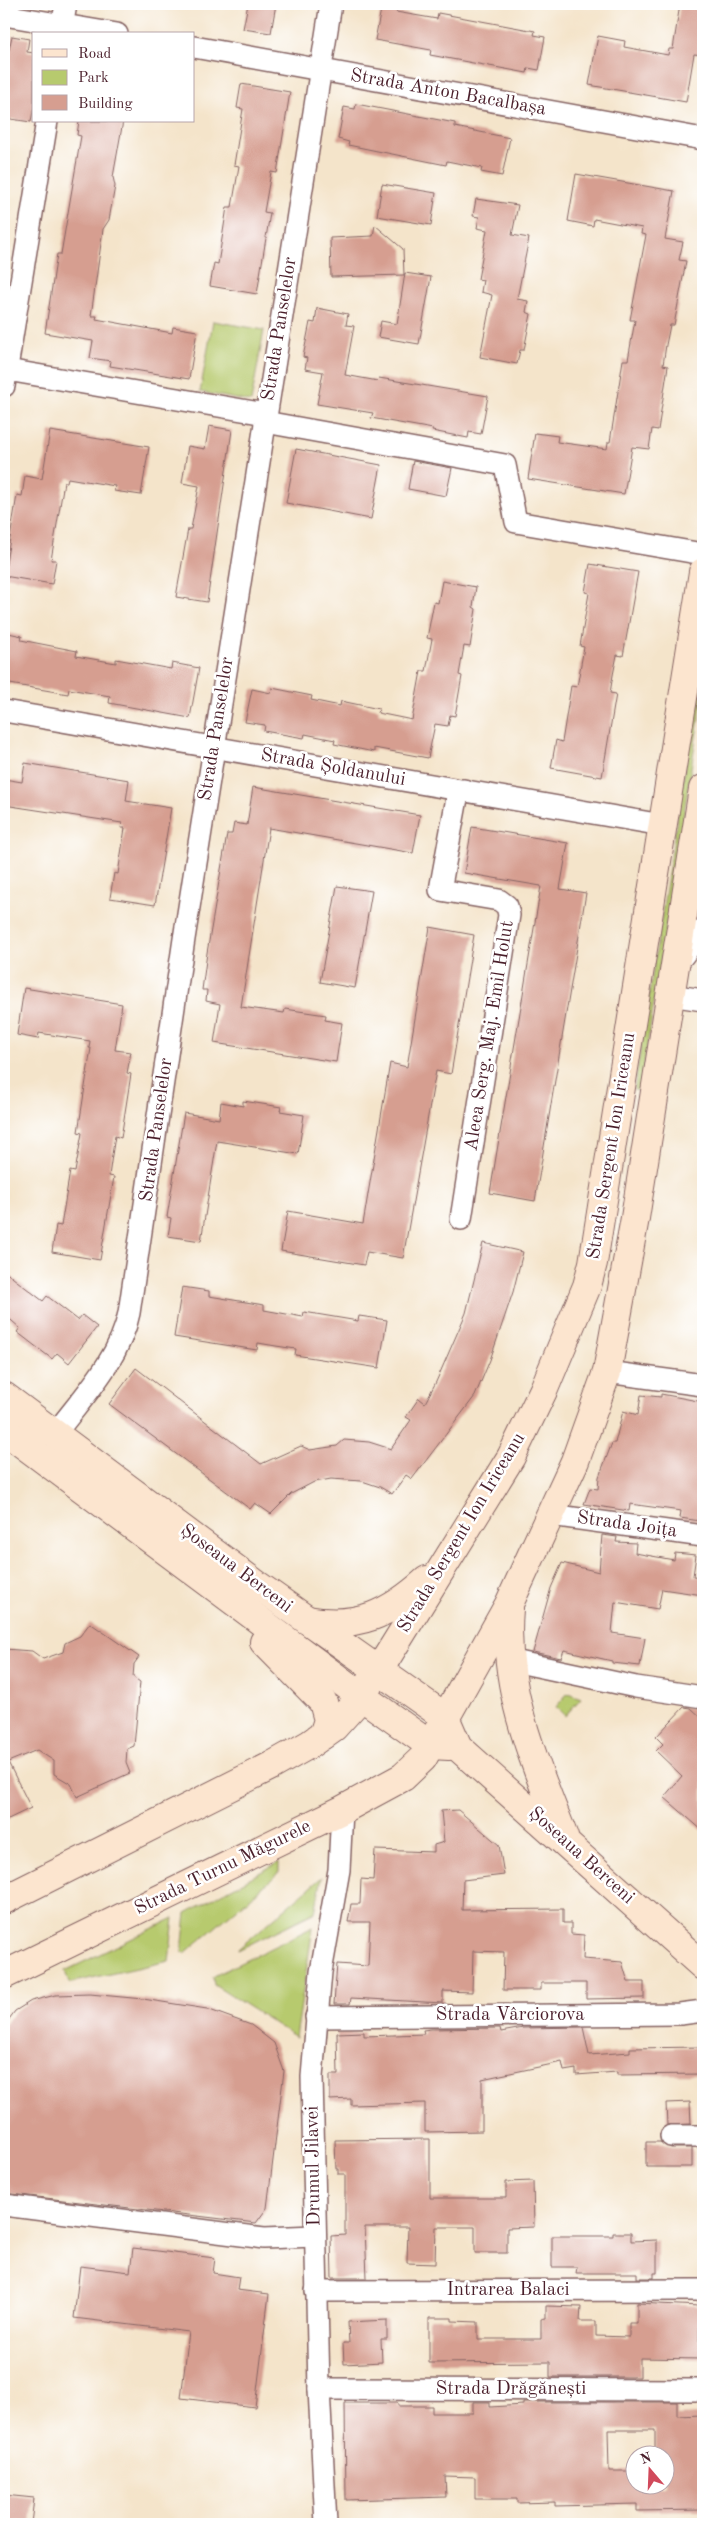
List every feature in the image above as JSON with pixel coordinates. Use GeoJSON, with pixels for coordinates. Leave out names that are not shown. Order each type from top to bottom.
{"type":"FeatureCollection","features":[{"type":"Feature","properties":{"kind":"main road","name":"Strada Sergent Ion Iriceanu"},"geometry":{"type":"LineString","coordinates":[[379,1670],[496,1485],[519,1442],[541,1396],[590,1275],[602,1214],[703,572]]}},
{"type":"Feature","properties":{"kind":"main road","name":"Strada Sergent Ion Iriceanu"},"geometry":{"type":"LineString","coordinates":[[430,1745],[437,1711],[509,1604],[551,1515],[589,1427],[607,1372],[620,1309],[670,995],[700,828],[703,789]]}},
{"type":"Feature","properties":{"kind":"main road","name":"Șoseaua Berceni"},"geometry":{"type":"LineString","coordinates":[[4,1396],[305,1620],[437,1711],[458,1747],[701,1959]]}},
{"type":"Feature","properties":{"kind":"main road","name":"Șoseaua Berceni"},"geometry":{"type":"LineString","coordinates":[[4,1430],[361,1696],[430,1745]]}},
{"type":"Feature","properties":{"kind":"main road"},"geometry":{"type":"LineString","coordinates":[[38,1456],[54,1434]]}},
{"type":"Feature","properties":{"kind":"main road"},"geometry":{"type":"LineString","coordinates":[[305,1620],[342,1624],[369,1619],[406,1598],[446,1562]]}},
{"type":"Feature","properties":{"kind":"main road"},"geometry":{"type":"LineString","coordinates":[[221,1592],[236,1615],[319,1696],[327,1713],[327,1725],[323,1735]]}},
{"type":"Feature","properties":{"kind":"main road"},"geometry":{"type":"LineString","coordinates":[[509,1604],[509,1660],[524,1726],[567,1843]]}},
{"type":"Feature","properties":{"kind":"main road"},"geometry":{"type":"LineString","coordinates":[[4,1900],[254,1775],[323,1735],[344,1716],[379,1670],[424,1728],[430,1745],[458,1747]]}},
{"type":"Feature","properties":{"kind":"main road"},"geometry":{"type":"LineString","coordinates":[[361,1696],[395,1693],[437,1711]]}},
{"type":"Feature","properties":{"kind":"main road","name":"Strada Turnu Măgurele"},"geometry":{"type":"LineString","coordinates":[[4,1975],[342,1810],[409,1772],[420,1763],[430,1745]]}},
{"type":"Feature","properties":{"kind":"street","name":"Strada Panselelor"},"geometry":{"type":"LineString","coordinates":[[54,1434],[115,1352],[126,1328],[214,748],[331,4]]}},
{"type":"Feature","properties":{"kind":"street"},"geometry":{"type":"LineString","coordinates":[[4,15],[63,21],[109,32]]}},
{"type":"Feature","properties":{"kind":"street","name":"Strada Anton Bacalbașa"},"geometry":{"type":"LineString","coordinates":[[195,47],[703,139]]}},
{"type":"Feature","properties":{"kind":"street"},"geometry":{"type":"LineString","coordinates":[[47,122],[5,378],[266,418],[505,465],[516,522],[703,554]]}},
{"type":"Feature","properties":{"kind":"street","name":"Strada Șoldanului"},"geometry":{"type":"LineString","coordinates":[[4,711],[662,824]]}},
{"type":"Feature","properties":{"kind":"street","name":"Aleea Serg. Maj. Emil Holut"},"geometry":{"type":"LineString","coordinates":[[461,1219],[510,915],[507,906],[500,900],[440,890],[457,798],[464,790]]}},
{"type":"Feature","properties":{"kind":"street"},"geometry":{"type":"LineString","coordinates":[[675,966],[703,930]]}},
{"type":"Feature","properties":{"kind":"street"},"geometry":{"type":"LineString","coordinates":[[670,995],[703,1000]]}},
{"type":"Feature","properties":{"kind":"street"},"geometry":{"type":"LineString","coordinates":[[607,1372],[703,1385]]}},
{"type":"Feature","properties":{"kind":"street","name":"Strada Joița"},"geometry":{"type":"LineString","coordinates":[[551,1515],[703,1536]]}},
{"type":"Feature","properties":{"kind":"street"},"geometry":{"type":"LineString","coordinates":[[509,1660],[599,1680],[703,1697]]}},
{"type":"Feature","properties":{"kind":"street","name":"Drumul Jilavei"},"geometry":{"type":"LineString","coordinates":[[326,2524],[318,2389],[312,2103],[316,2017],[325,1945],[339,1870],[342,1810]]}},
{"type":"Feature","properties":{"kind":"street","name":"Strada Vârciorova"},"geometry":{"type":"LineString","coordinates":[[316,2017],[663,2014],[703,2011]]}},
{"type":"Feature","properties":{"kind":"street"},"geometry":{"type":"LineString","coordinates":[[671,2136],[703,2136]]}},
{"type":"Feature","properties":{"kind":"street"},"geometry":{"type":"LineString","coordinates":[[4,2205],[264,2238],[315,2236]]}},
{"type":"Feature","properties":{"kind":"street","name":"Intrarea Balaci"},"geometry":{"type":"LineString","coordinates":[[316,2291],[700,2290]]}},
{"type":"Feature","properties":{"kind":"street","name":"Strada Drăgănești"},"geometry":{"type":"LineString","coordinates":[[318,2389],[703,2390]]}},
{"type":"Feature","properties":{"kind":"green space"},"geometry":{"type":"Polygon","coordinates":[[[213,321],[264,330],[251,402],[200,392],[213,321]]]}},
{"type":"Feature","properties":{"kind":"green space"},"geometry":{"type":"Polygon","coordinates":[[[703,655],[703,693],[640,1091],[634,1090],[703,655]]]}},
{"type":"Feature","properties":{"kind":"green space"},"geometry":{"type":"Polygon","coordinates":[[[568,1693],[581,1698],[565,1716],[556,1707],[568,1693]]]}},
{"type":"Feature","properties":{"kind":"green space"},"geometry":{"type":"Polygon","coordinates":[[[279,1862],[279,1873],[185,1953],[182,1952],[186,1913],[279,1862]]]}},
{"type":"Feature","properties":{"kind":"green space"},"geometry":{"type":"Polygon","coordinates":[[[322,1877],[315,1912],[238,1950],[238,1949],[322,1877]]]}},
{"type":"Feature","properties":{"kind":"green space"},"geometry":{"type":"Polygon","coordinates":[[[174,1918],[169,1961],[69,1983],[65,1971],[174,1918]]]}},
{"type":"Feature","properties":{"kind":"green space"},"geometry":{"type":"Polygon","coordinates":[[[313,1927],[296,2037],[214,1985],[213,1977],[216,1975],[313,1927]]]}},
{"type":"Feature","properties":{"kind":"building"},"geometry":{"type":"Polygon","coordinates":[[[248,4],[276,4],[271,33],[243,29],[248,4]]]}},
{"type":"Feature","properties":{"kind":"building"},"geometry":{"type":"Polygon","coordinates":[[[382,4],[398,4],[396,12],[437,19],[438,13],[535,31],[534,35],[545,37],[539,70],[528,68],[527,73],[430,55],[431,50],[375,40],[382,4]]]}},
{"type":"Feature","properties":{"kind":"building"},"geometry":{"type":"Polygon","coordinates":[[[680,4],[703,4],[703,55],[694,54],[686,102],[589,85],[598,36],[625,41],[624,47],[668,55],[669,49],[673,49],[680,4]]]}},
{"type":"Feature","properties":{"kind":"building"},"geometry":{"type":"Polygon","coordinates":[[[12,36],[29,39],[27,52],[32,53],[31,122],[4,118],[4,49],[9,50],[12,36]]]}},
{"type":"Feature","properties":{"kind":"building"},"geometry":{"type":"Polygon","coordinates":[[[241,84],[290,92],[277,173],[271,172],[264,212],[270,213],[257,294],[210,286],[214,263],[218,264],[227,207],[232,207],[239,166],[234,165],[243,109],[237,108],[241,84]]]}},
{"type":"Feature","properties":{"kind":"building"},"geometry":{"type":"Polygon","coordinates":[[[356,104],[455,123],[455,127],[510,138],[502,176],[481,172],[482,168],[447,161],[446,165],[348,145],[349,142],[338,139],[344,107],[355,109],[356,104]]]}},
{"type":"Feature","properties":{"kind":"building"},"geometry":{"type":"Polygon","coordinates":[[[79,122],[123,122],[113,177],[115,186],[109,220],[103,229],[91,316],[97,316],[96,319],[172,333],[173,327],[197,331],[189,379],[110,366],[111,361],[90,358],[93,341],[45,333],[57,254],[61,254],[81,136],[77,135],[79,122]]]}},
{"type":"Feature","properties":{"kind":"building"},"geometry":{"type":"Polygon","coordinates":[[[576,174],[674,191],[665,239],[683,242],[679,260],[686,261],[674,325],[670,325],[666,345],[663,365],[668,366],[658,430],[652,429],[649,449],[632,447],[624,494],[528,479],[535,433],[558,436],[557,442],[607,449],[608,442],[610,442],[623,360],[628,360],[635,320],[630,320],[646,235],[641,234],[642,228],[594,219],[593,226],[568,221],[576,174]]]}},
{"type":"Feature","properties":{"kind":"building"},"geometry":{"type":"Polygon","coordinates":[[[382,184],[436,193],[431,225],[377,216],[382,184]]]}},
{"type":"Feature","properties":{"kind":"building"},"geometry":{"type":"Polygon","coordinates":[[[476,199],[518,205],[512,235],[529,238],[517,299],[528,301],[526,312],[531,314],[524,350],[520,350],[517,364],[480,357],[492,295],[481,292],[483,280],[478,279],[487,230],[477,228],[479,217],[473,216],[476,199]]]}},
{"type":"Feature","properties":{"kind":"building"},"geometry":{"type":"Polygon","coordinates":[[[375,225],[403,249],[404,275],[331,277],[330,238],[373,236],[375,225]]]}},
{"type":"Feature","properties":{"kind":"building"},"geometry":{"type":"Polygon","coordinates":[[[405,273],[431,277],[419,344],[378,337],[381,321],[397,324],[405,273]]]}},
{"type":"Feature","properties":{"kind":"building"},"geometry":{"type":"Polygon","coordinates":[[[317,308],[348,314],[346,325],[354,326],[345,375],[378,381],[379,378],[488,396],[481,434],[469,432],[468,438],[432,431],[433,429],[371,418],[373,413],[317,404],[323,372],[305,369],[307,358],[303,357],[310,322],[315,323],[317,308]]]}},
{"type":"Feature","properties":{"kind":"building"},"geometry":{"type":"Polygon","coordinates":[[[209,426],[232,430],[207,602],[176,597],[188,529],[191,529],[199,486],[182,483],[188,446],[205,449],[209,426]]]}},
{"type":"Feature","properties":{"kind":"building"},"geometry":{"type":"Polygon","coordinates":[[[50,431],[149,447],[141,495],[114,491],[115,486],[68,478],[67,482],[64,482],[51,560],[56,560],[52,584],[4,576],[17,495],[22,496],[25,476],[42,479],[50,431]]]}},
{"type":"Feature","properties":{"kind":"building"},"geometry":{"type":"Polygon","coordinates":[[[296,449],[381,465],[371,519],[286,503],[296,449]]]}},
{"type":"Feature","properties":{"kind":"building"},"geometry":{"type":"Polygon","coordinates":[[[413,461],[452,468],[446,496],[408,489],[413,461]]]}},
{"type":"Feature","properties":{"kind":"building"},"geometry":{"type":"Polygon","coordinates":[[[590,564],[638,572],[623,656],[617,655],[613,675],[610,693],[616,694],[602,777],[551,768],[556,740],[562,742],[571,686],[577,687],[584,647],[580,646],[589,593],[585,592],[590,564]]]}},
{"type":"Feature","properties":{"kind":"building"},"geometry":{"type":"Polygon","coordinates":[[[442,581],[476,587],[473,607],[476,609],[470,647],[464,646],[459,675],[462,676],[455,716],[450,715],[448,726],[435,724],[428,758],[374,748],[374,752],[334,744],[335,740],[305,734],[304,738],[264,731],[265,725],[245,722],[252,689],[271,693],[272,688],[312,696],[311,700],[340,706],[341,701],[379,709],[378,713],[412,720],[421,671],[426,671],[432,639],[427,638],[434,602],[438,603],[442,581]]]}},
{"type":"Feature","properties":{"kind":"building"},"geometry":{"type":"Polygon","coordinates":[[[4,632],[22,636],[21,640],[77,651],[76,656],[116,663],[116,659],[171,669],[172,663],[199,668],[190,718],[109,703],[110,696],[69,689],[68,694],[4,683],[4,632]]]}},
{"type":"Feature","properties":{"kind":"building"},"geometry":{"type":"Polygon","coordinates":[[[25,763],[129,780],[126,801],[171,808],[155,905],[110,898],[114,873],[118,874],[125,828],[121,828],[122,823],[4,805],[4,779],[22,782],[25,763]]]}},
{"type":"Feature","properties":{"kind":"building"},"geometry":{"type":"Polygon","coordinates":[[[253,787],[420,815],[413,853],[269,828],[241,1007],[284,1013],[285,1009],[326,1015],[325,1020],[342,1023],[336,1062],[214,1043],[220,1004],[206,1001],[207,990],[202,990],[207,953],[227,834],[232,834],[234,823],[247,825],[253,787]]]}},
{"type":"Feature","properties":{"kind":"building"},"geometry":{"type":"Polygon","coordinates":[[[472,827],[568,843],[560,889],[586,893],[535,1201],[490,1193],[541,886],[464,873],[472,827]]]}},
{"type":"Feature","properties":{"kind":"building"},"geometry":{"type":"Polygon","coordinates":[[[337,886],[372,891],[355,988],[320,982],[337,886]]]}},
{"type":"Feature","properties":{"kind":"building"},"geometry":{"type":"Polygon","coordinates":[[[430,927],[474,935],[451,1074],[436,1071],[403,1258],[367,1252],[364,1265],[281,1251],[288,1211],[363,1224],[390,1063],[407,1067],[430,927]]]}},
{"type":"Feature","properties":{"kind":"building"},"geometry":{"type":"Polygon","coordinates":[[[24,988],[122,1004],[115,1050],[131,1052],[127,1073],[131,1074],[121,1138],[115,1136],[109,1176],[114,1177],[100,1260],[52,1252],[56,1225],[61,1226],[70,1171],[75,1172],[82,1133],[78,1132],[91,1048],[89,1048],[90,1041],[39,1033],[38,1039],[17,1035],[24,988]]]}},
{"type":"Feature","properties":{"kind":"building"},"geometry":{"type":"Polygon","coordinates":[[[243,1101],[281,1107],[280,1111],[304,1115],[298,1154],[217,1141],[201,1241],[168,1236],[171,1218],[167,1217],[184,1113],[219,1119],[221,1102],[243,1106],[243,1101]]]}},
{"type":"Feature","properties":{"kind":"building"},"geometry":{"type":"Polygon","coordinates":[[[483,1243],[523,1252],[513,1292],[490,1360],[475,1396],[412,1479],[406,1475],[392,1494],[380,1487],[362,1481],[331,1479],[314,1482],[291,1494],[271,1514],[255,1503],[250,1509],[109,1404],[136,1368],[261,1464],[301,1446],[310,1450],[337,1446],[344,1440],[369,1442],[391,1449],[411,1420],[406,1417],[419,1398],[425,1403],[436,1382],[466,1313],[483,1243]]]}},
{"type":"Feature","properties":{"kind":"building"},"geometry":{"type":"Polygon","coordinates":[[[4,1271],[43,1301],[47,1296],[78,1320],[82,1315],[97,1327],[69,1363],[57,1353],[52,1359],[17,1332],[20,1328],[4,1314],[4,1271]]]}},
{"type":"Feature","properties":{"kind":"building"},"geometry":{"type":"Polygon","coordinates":[[[182,1287],[209,1291],[209,1296],[264,1305],[264,1310],[303,1317],[304,1312],[358,1321],[359,1316],[387,1320],[379,1368],[295,1355],[296,1349],[258,1343],[257,1350],[174,1337],[182,1287]]]}},
{"type":"Feature","properties":{"kind":"building"},"geometry":{"type":"Polygon","coordinates":[[[661,1394],[703,1402],[703,1514],[701,1514],[700,1521],[680,1518],[681,1511],[630,1504],[629,1511],[584,1504],[590,1488],[598,1489],[599,1477],[612,1443],[615,1443],[623,1411],[638,1415],[641,1395],[661,1397],[661,1394]]]}},
{"type":"Feature","properties":{"kind":"building"},"geometry":{"type":"Polygon","coordinates":[[[602,1535],[617,1537],[616,1542],[636,1543],[635,1553],[674,1560],[675,1553],[696,1555],[693,1576],[703,1577],[703,1595],[662,1589],[658,1609],[615,1602],[612,1633],[645,1638],[640,1666],[612,1663],[612,1661],[564,1650],[561,1658],[533,1652],[551,1588],[562,1563],[599,1572],[602,1535]]]}},
{"type":"Feature","properties":{"kind":"building"},"geometry":{"type":"Polygon","coordinates":[[[90,1623],[139,1657],[134,1664],[133,1677],[140,1682],[134,1746],[127,1749],[126,1763],[130,1773],[77,1797],[71,1784],[54,1774],[54,1761],[37,1750],[8,1762],[31,1808],[4,1821],[4,1649],[32,1651],[43,1659],[63,1652],[65,1643],[80,1636],[90,1623]]]}},
{"type":"Feature","properties":{"kind":"building"},"geometry":{"type":"Polygon","coordinates":[[[684,1707],[691,1708],[703,1719],[703,1831],[664,1797],[682,1776],[656,1751],[663,1744],[656,1737],[684,1707]]]}},
{"type":"Feature","properties":{"kind":"building"},"geometry":{"type":"Polygon","coordinates":[[[458,1810],[499,1845],[504,1875],[463,1880],[462,1910],[563,1909],[563,1923],[571,1923],[571,1934],[584,1935],[583,1959],[622,1962],[628,1982],[644,1982],[644,1998],[586,1999],[586,1983],[541,1983],[541,1990],[503,1990],[504,1952],[473,1951],[472,1992],[443,1991],[443,2003],[351,1998],[350,2004],[334,2004],[337,1964],[368,1966],[370,1922],[348,1922],[351,1904],[360,1904],[361,1879],[373,1880],[375,1850],[434,1852],[434,1845],[444,1842],[441,1811],[458,1810]]]}},
{"type":"Feature","properties":{"kind":"building"},"geometry":{"type":"Polygon","coordinates":[[[90,1994],[143,1999],[207,2009],[251,2025],[274,2043],[284,2071],[267,2208],[256,2223],[4,2193],[4,2026],[15,2011],[31,2001],[56,1995],[90,1994]]]}},
{"type":"Feature","properties":{"kind":"building"},"geometry":{"type":"Polygon","coordinates":[[[583,2027],[589,2055],[630,2052],[630,2048],[703,2047],[703,2074],[617,2075],[617,2072],[576,2075],[576,2069],[564,2071],[562,2062],[482,2079],[482,2131],[425,2132],[425,2103],[351,2105],[351,2099],[330,2100],[330,2075],[338,2075],[337,2033],[364,2032],[364,2036],[424,2034],[423,2030],[431,2029],[500,2028],[501,2032],[523,2028],[583,2027]]]}},
{"type":"Feature","properties":{"kind":"building"},"geometry":{"type":"Polygon","coordinates":[[[690,2102],[691,2124],[667,2125],[666,2103],[690,2102]]]}},
{"type":"Feature","properties":{"kind":"building"},"geometry":{"type":"Polygon","coordinates":[[[430,2139],[430,2198],[506,2198],[506,2182],[533,2181],[534,2227],[507,2228],[507,2253],[475,2253],[475,2227],[436,2227],[435,2264],[407,2263],[408,2227],[365,2227],[367,2278],[332,2278],[331,2236],[345,2235],[345,2174],[338,2174],[338,2169],[336,2169],[335,2140],[430,2139]]]}},
{"type":"Feature","properties":{"kind":"building"},"geometry":{"type":"Polygon","coordinates":[[[646,2142],[660,2142],[671,2148],[692,2148],[692,2167],[646,2167],[646,2142]]]}},
{"type":"Feature","properties":{"kind":"building"},"geometry":{"type":"Polygon","coordinates":[[[613,2233],[631,2233],[631,2241],[657,2240],[657,2273],[654,2273],[654,2278],[637,2278],[637,2273],[576,2273],[577,2267],[552,2267],[552,2236],[613,2236],[613,2233]]]}},
{"type":"Feature","properties":{"kind":"building"},"geometry":{"type":"Polygon","coordinates":[[[133,2248],[215,2258],[213,2273],[239,2277],[237,2290],[269,2294],[255,2407],[181,2398],[189,2332],[74,2318],[80,2266],[130,2272],[133,2248]]]}},
{"type":"Feature","properties":{"kind":"building"},"geometry":{"type":"Polygon","coordinates":[[[637,2303],[700,2306],[699,2341],[702,2341],[702,2359],[640,2358],[640,2377],[550,2377],[550,2362],[429,2363],[429,2318],[452,2318],[452,2321],[478,2322],[478,2339],[541,2339],[541,2319],[546,2318],[546,2306],[581,2307],[580,2321],[596,2321],[596,2336],[629,2337],[629,2323],[637,2323],[637,2303]]]}},
{"type":"Feature","properties":{"kind":"building"},"geometry":{"type":"Polygon","coordinates":[[[387,2320],[387,2339],[381,2339],[382,2362],[344,2364],[343,2343],[349,2343],[348,2322],[387,2320]]]}},
{"type":"Feature","properties":{"kind":"building"},"geometry":{"type":"Polygon","coordinates":[[[473,2402],[490,2402],[490,2407],[523,2405],[523,2402],[677,2402],[677,2416],[703,2415],[703,2510],[637,2511],[637,2504],[555,2506],[555,2502],[517,2503],[517,2499],[475,2499],[475,2477],[445,2476],[446,2497],[346,2500],[345,2403],[398,2403],[398,2406],[432,2406],[432,2413],[473,2413],[473,2402]]]}},
{"type":"Feature","properties":{"kind":"building"},"geometry":{"type":"Polygon","coordinates":[[[4,2495],[34,2498],[31,2524],[4,2524],[4,2495]]]}}]}
